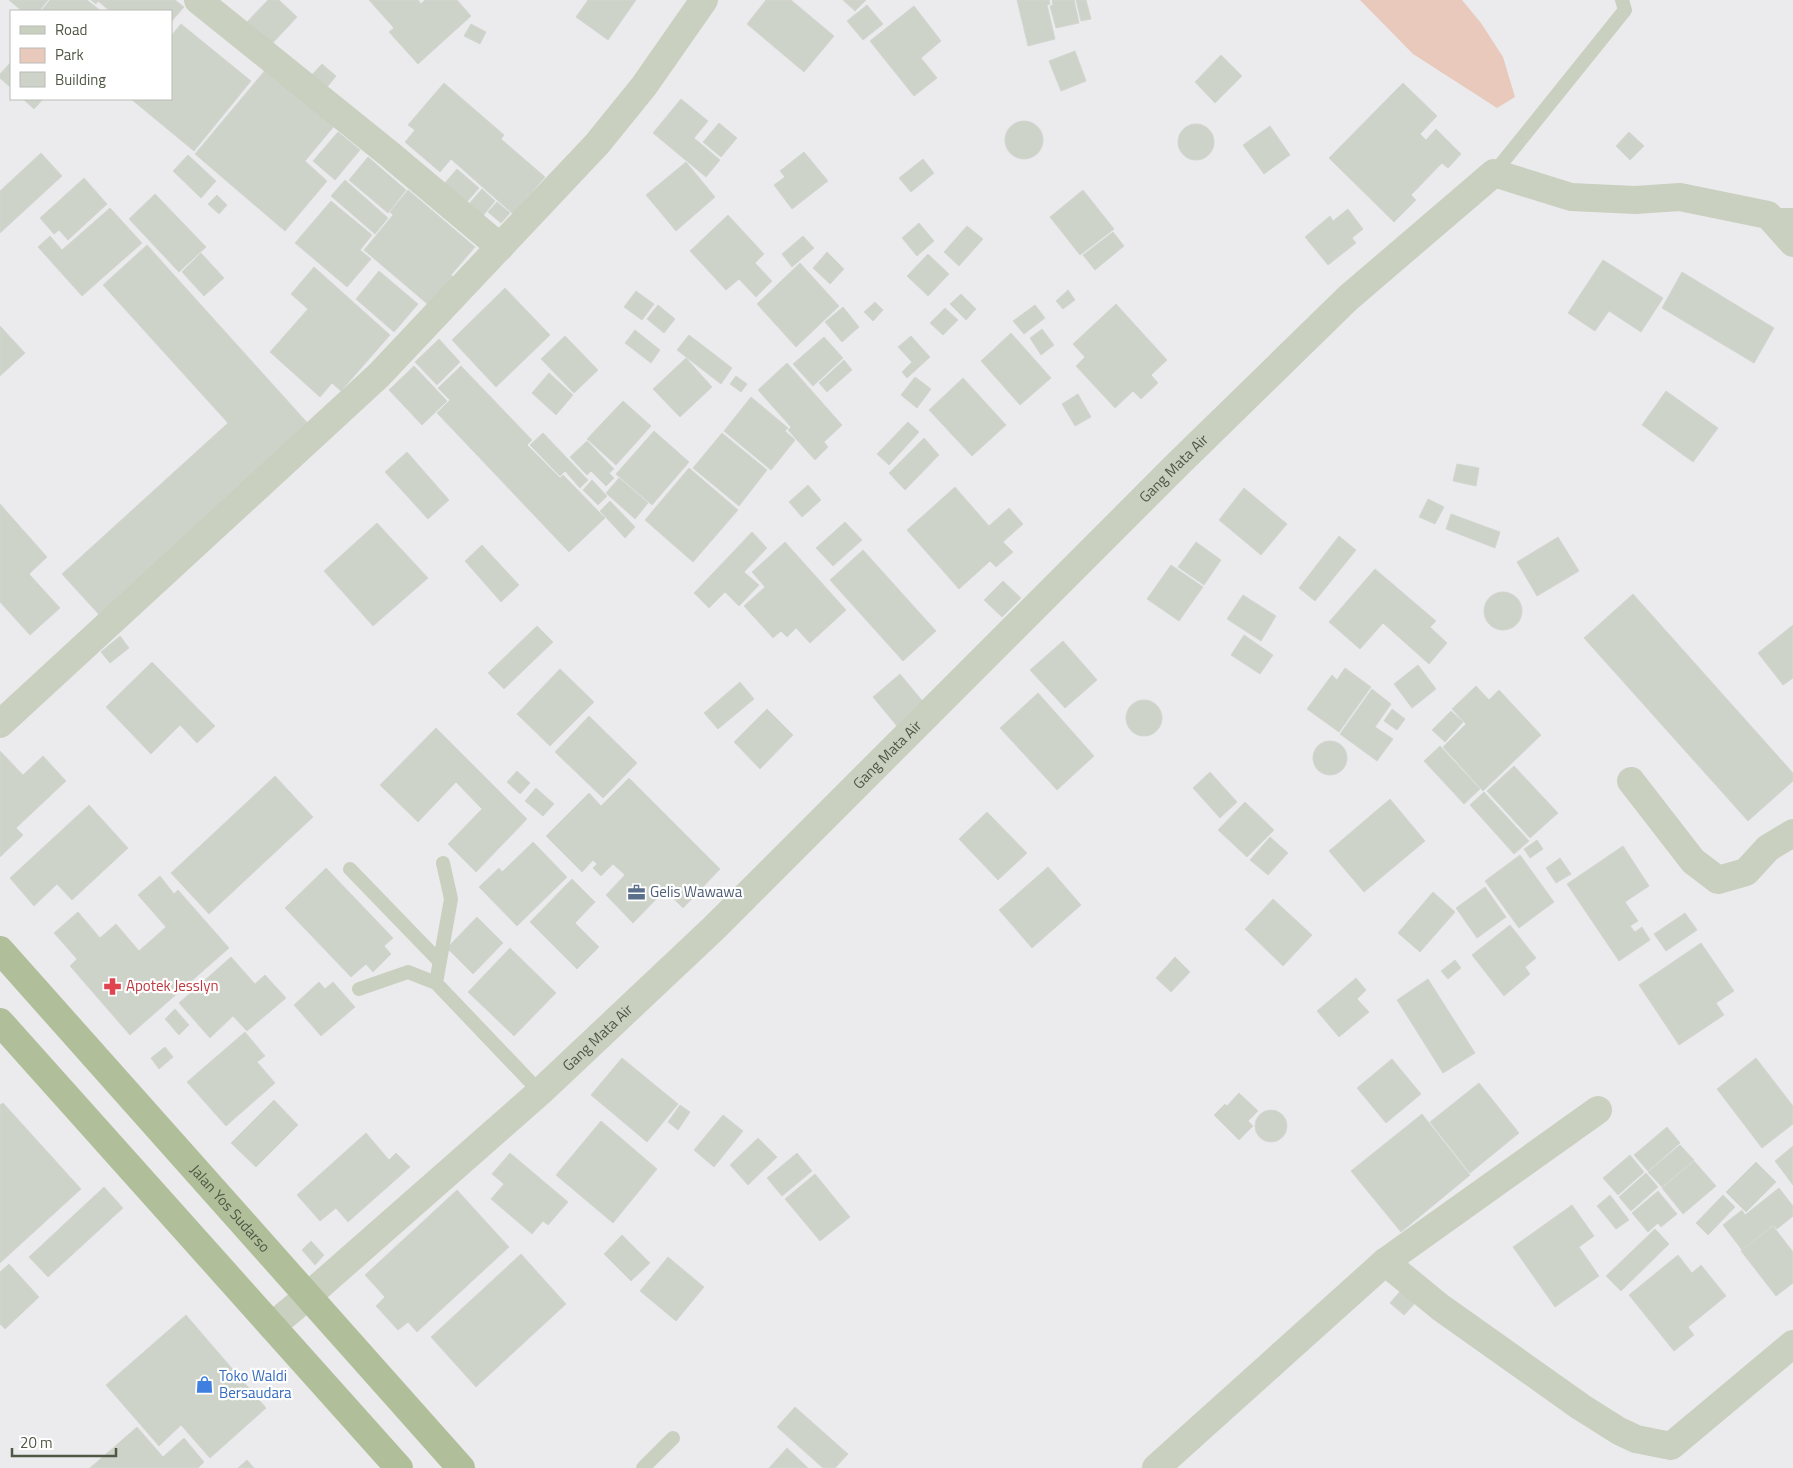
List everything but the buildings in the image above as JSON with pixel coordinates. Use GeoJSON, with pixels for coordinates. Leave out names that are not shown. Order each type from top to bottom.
{"type":"FeatureCollection","features":[{"type":"Feature","properties":{"kind":"highway","name":"Jalan Yos Sudarso"},"geometry":{"type":"LineString","coordinates":[[0,950],[460,1468]]}},
{"type":"Feature","properties":{"kind":"highway"},"geometry":{"type":"LineString","coordinates":[[0,1022],[399,1468]]}},
{"type":"Feature","properties":{"kind":"street"},"geometry":{"type":"LineString","coordinates":[[198,0],[388,153],[500,247]]}},
{"type":"Feature","properties":{"kind":"street"},"geometry":{"type":"LineString","coordinates":[[0,724],[378,376],[597,144],[644,86],[704,0]]}},
{"type":"Feature","properties":{"kind":"street"},"geometry":{"type":"LineString","coordinates":[[1494,173],[1571,196],[1635,200],[1680,197],[1780,215],[1793,243]]}},
{"type":"Feature","properties":{"kind":"street","name":"Gang Mata Air"},"geometry":{"type":"LineString","coordinates":[[272,1326],[540,1092],[714,928],[1348,298],[1494,173]]}},
{"type":"Feature","properties":{"kind":"street"},"geometry":{"type":"LineString","coordinates":[[1631,781],[1693,861],[1718,880],[1746,872],[1768,848],[1793,833]]}},
{"type":"Feature","properties":{"kind":"street"},"geometry":{"type":"LineString","coordinates":[[1156,1468],[1385,1262],[1598,1110]]}},
{"type":"Feature","properties":{"kind":"street"},"geometry":{"type":"LineString","coordinates":[[1385,1262],[1440,1307],[1581,1407],[1619,1431],[1636,1439],[1671,1446],[1793,1344]]}},
{"type":"Feature","properties":{"kind":"lane"},"geometry":{"type":"LineString","coordinates":[[1494,173],[1625,10],[1622,0]]}},
{"type":"Feature","properties":{"kind":"lane"},"geometry":{"type":"LineString","coordinates":[[436,983],[451,899],[443,863]]}},
{"type":"Feature","properties":{"kind":"lane"},"geometry":{"type":"LineString","coordinates":[[350,869],[440,962]]}},
{"type":"Feature","properties":{"kind":"lane"},"geometry":{"type":"LineString","coordinates":[[359,989],[408,972],[436,983],[540,1092]]}},
{"type":"Feature","properties":{"kind":"lane"},"geometry":{"type":"LineString","coordinates":[[644,1468],[673,1438]]}},
{"type":"Feature","properties":{"kind":"green space"},"geometry":{"type":"Polygon","coordinates":[[[1360,0],[1462,0],[1481,23],[1503,57],[1515,97],[1497,108],[1413,54],[1360,0]]]}},
{"type":"Feature","properties":{"kind":"place","name":"Gelis Wawawa"},"geometry":{"type":"Point","coordinates":[636,892]}},
{"type":"Feature","properties":{"kind":"place","name":"Apotek Jesslyn"},"geometry":{"type":"Point","coordinates":[112,986]}},
{"type":"Feature","properties":{"kind":"place","name":"Toko Waldi Bersaudara"},"geometry":{"type":"Point","coordinates":[205,1385]}}]}
